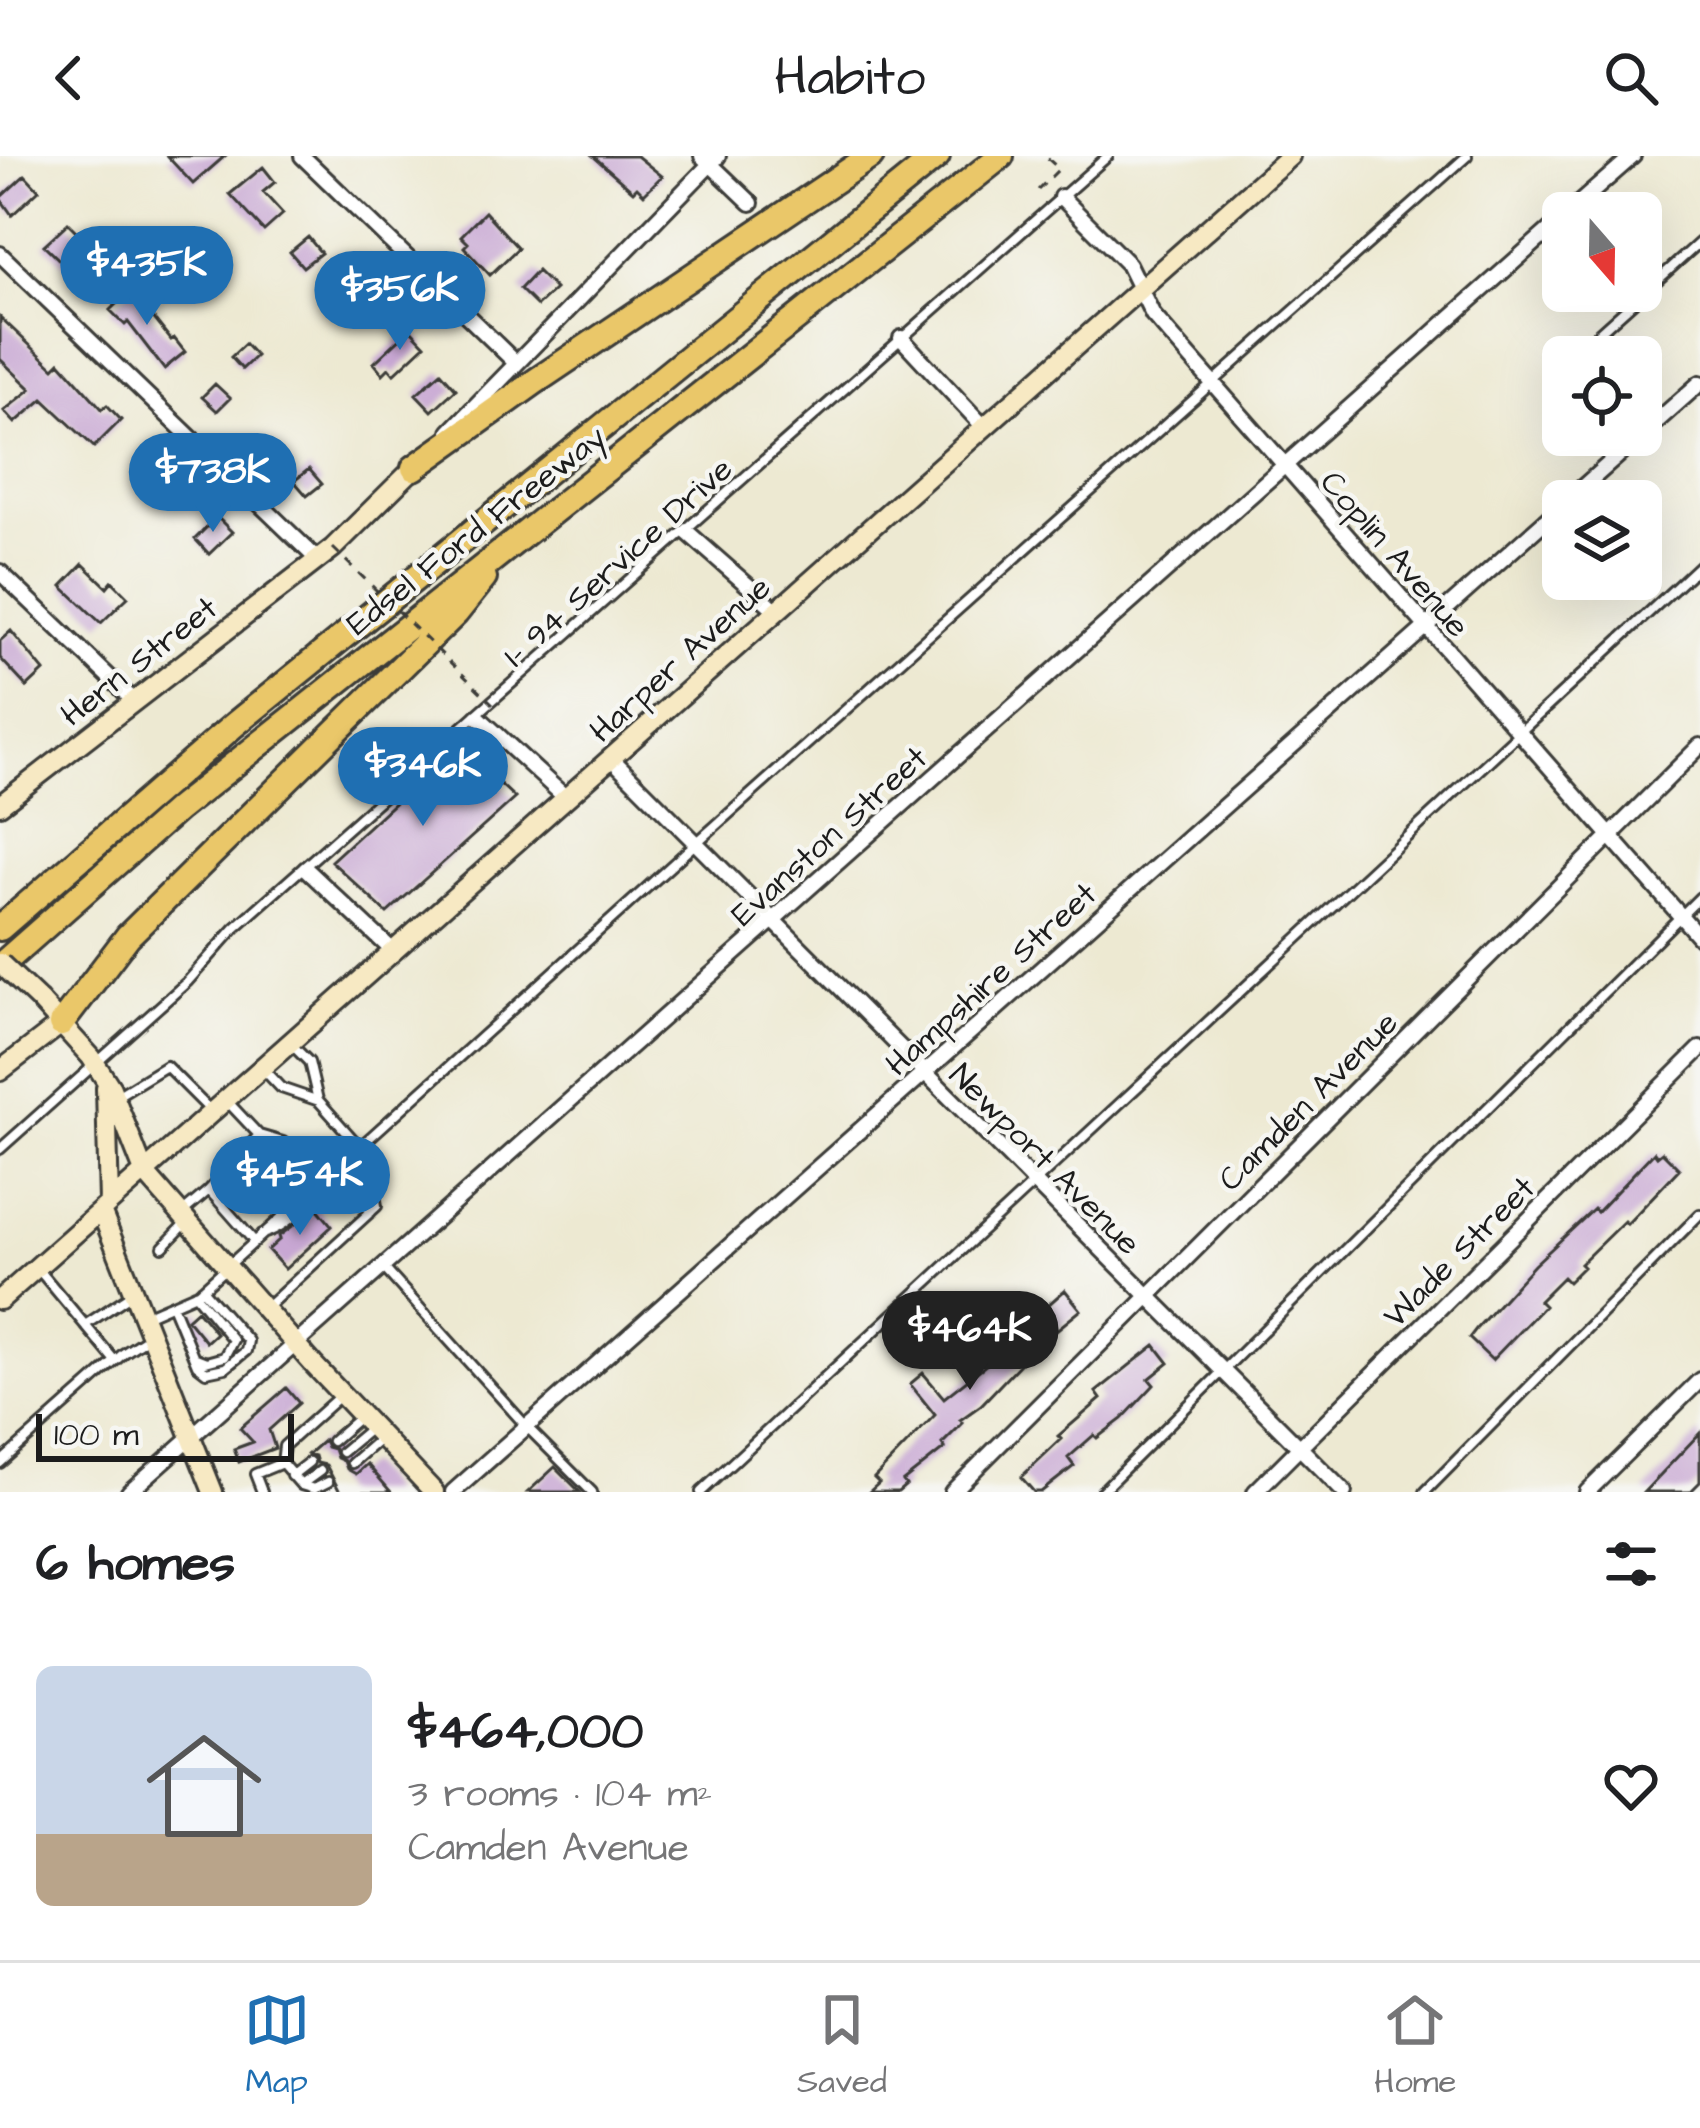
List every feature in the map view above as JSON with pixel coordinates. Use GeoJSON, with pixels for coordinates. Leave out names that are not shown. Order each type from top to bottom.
{"type":"FeatureCollection","features":[{"type":"Feature","properties":{"kind":"highway"},"geometry":{"type":"LineString","coordinates":[[414,468],[872,156]]}},
{"type":"Feature","properties":{"kind":"highway","name":"Edsel Ford Freeway"},"geometry":{"type":"LineString","coordinates":[[0,928],[320,654],[937,156]]}},
{"type":"Feature","properties":{"kind":"highway","name":"Edsel Ford Freeway"},"geometry":{"type":"LineString","coordinates":[[0,964],[160,824],[1001,156]]}},
{"type":"Feature","properties":{"kind":"highway"},"geometry":{"type":"LineString","coordinates":[[61,1024],[128,936],[456,613],[516,539]]}},
{"type":"Feature","properties":{"kind":"main road","name":"Harper Avenue"},"geometry":{"type":"LineString","coordinates":[[0,1300],[1290,156]]}},
{"type":"Feature","properties":{"kind":"main road","name":"Hern Street"},"geometry":{"type":"LineString","coordinates":[[0,805],[325,554],[414,468]]}},
{"type":"Feature","properties":{"kind":"main road"},"geometry":{"type":"LineString","coordinates":[[0,964],[40,1001],[100,1071],[116,1097],[144,1172],[434,1492]]}},
{"type":"Feature","properties":{"kind":"main road"},"geometry":{"type":"LineString","coordinates":[[0,1071],[61,1024]]}},
{"type":"Feature","properties":{"kind":"main road"},"geometry":{"type":"LineString","coordinates":[[100,1071],[105,1207],[213,1492]]}},
{"type":"Feature","properties":{"kind":"street"},"geometry":{"type":"LineString","coordinates":[[302,156],[516,363]]}},
{"type":"Feature","properties":{"kind":"street","name":"Evanston Street"},"geometry":{"type":"LineString","coordinates":[[1592,192],[1633,156]]}},
{"type":"Feature","properties":{"kind":"street"},"geometry":{"type":"LineString","coordinates":[[710,159],[751,202]]}},
{"type":"Feature","properties":{"kind":"street","name":"Hern Street"},"geometry":{"type":"LineString","coordinates":[[414,468],[710,159]]}},
{"type":"Feature","properties":{"kind":"street","name":"Coplin Avenue"},"geometry":{"type":"LineString","coordinates":[[1061,197],[1128,264],[1153,315],[1700,938]]}},
{"type":"Feature","properties":{"kind":"street","name":"Evanston Street"},"geometry":{"type":"LineString","coordinates":[[129,1492],[1542,236]]}},
{"type":"Feature","properties":{"kind":"street"},"geometry":{"type":"LineString","coordinates":[[0,254],[325,554]]}},
{"type":"Feature","properties":{"kind":"street"},"geometry":{"type":"LineString","coordinates":[[901,338],[984,427]]}},
{"type":"Feature","properties":{"kind":"street","name":"Hampshire Street"},"geometry":{"type":"LineString","coordinates":[[1591,480],[1700,383]]}},
{"type":"Feature","properties":{"kind":"street","name":"Hampshire Street"},"geometry":{"type":"LineString","coordinates":[[453,1492],[1542,523]]}},
{"type":"Feature","properties":{"kind":"street"},"geometry":{"type":"LineString","coordinates":[[687,532],[776,611]]}},
{"type":"Feature","properties":{"kind":"street"},"geometry":{"type":"LineString","coordinates":[[0,572],[134,701]]}},
{"type":"Feature","properties":{"kind":"street"},"geometry":{"type":"LineString","coordinates":[[478,716],[566,798]]}},
{"type":"Feature","properties":{"kind":"street","name":"Camden Avenue"},"geometry":{"type":"LineString","coordinates":[[952,1492],[1700,746]]}},
{"type":"Feature","properties":{"kind":"street","name":"Newport Avenue"},"geometry":{"type":"LineString","coordinates":[[611,758],[1344,1492]]}},
{"type":"Feature","properties":{"kind":"street"},"geometry":{"type":"LineString","coordinates":[[306,869],[393,951]]}},
{"type":"Feature","properties":{"kind":"street","name":"Wade Street"},"geometry":{"type":"LineString","coordinates":[[1255,1492],[1700,1048]]}},
{"type":"Feature","properties":{"kind":"street"},"geometry":{"type":"LineString","coordinates":[[1587,1492],[1700,1380]]}},
{"type":"Feature","properties":{"kind":"lane","name":"I- 94 Service Drive"},"geometry":{"type":"LineString","coordinates":[[0,1149],[100,1071],[236,928],[1108,156]]}},
{"type":"Feature","properties":{"kind":"lane"},"geometry":{"type":"LineString","coordinates":[[0,1463],[147,1326],[172,1305],[198,1292],[1467,156]]}},
{"type":"Feature","properties":{"kind":"lane"},"geometry":{"type":"LineString","coordinates":[[1595,336],[1700,242]]}},
{"type":"Feature","properties":{"kind":"lane"},"geometry":{"type":"LineString","coordinates":[[700,1492],[1700,565]]}},
{"type":"Feature","properties":{"kind":"lane"},"geometry":{"type":"LineString","coordinates":[[1101,1492],[1700,897]]}},
{"type":"Feature","properties":{"kind":"lane"},"geometry":{"type":"LineString","coordinates":[[290,1043],[309,1063],[318,1100],[358,1146]]}},
{"type":"Feature","properties":{"kind":"lane"},"geometry":{"type":"LineString","coordinates":[[116,1097],[166,1066],[259,1136],[283,1142],[318,1181]]}},
{"type":"Feature","properties":{"kind":"lane"},"geometry":{"type":"LineString","coordinates":[[262,1068],[280,1088],[318,1100]]}},
{"type":"Feature","properties":{"kind":"lane"},"geometry":{"type":"LineString","coordinates":[[164,1247],[259,1136]]}},
{"type":"Feature","properties":{"kind":"lane"},"geometry":{"type":"LineString","coordinates":[[267,1307],[377,1206],[375,1196],[341,1160]]}},
{"type":"Feature","properties":{"kind":"lane"},"geometry":{"type":"LineString","coordinates":[[256,1238],[283,1227],[340,1184],[351,1189],[371,1212]]}},
{"type":"Feature","properties":{"kind":"lane"},"geometry":{"type":"LineString","coordinates":[[209,1190],[256,1238]]}},
{"type":"Feature","properties":{"kind":"lane"},"geometry":{"type":"LineString","coordinates":[[1425,1492],[1700,1214]]}},
{"type":"Feature","properties":{"kind":"lane"},"geometry":{"type":"LineString","coordinates":[[37,1268],[115,1360]]}},
{"type":"Feature","properties":{"kind":"lane"},"geometry":{"type":"LineString","coordinates":[[383,1268],[526,1427],[592,1492]]}},
{"type":"Feature","properties":{"kind":"lane"},"geometry":{"type":"LineString","coordinates":[[194,1358],[224,1357],[233,1340],[198,1292]]}},
{"type":"Feature","properties":{"kind":"lane"},"geometry":{"type":"LineString","coordinates":[[172,1305],[194,1358],[206,1372],[225,1368],[248,1347],[245,1335],[198,1292]]}},
{"type":"Feature","properties":{"kind":"lane"},"geometry":{"type":"LineString","coordinates":[[85,1325],[134,1293]]}},
{"type":"Feature","properties":{"kind":"lane"},"geometry":{"type":"LineString","coordinates":[[328,1482],[314,1489],[301,1485],[282,1463],[284,1446],[342,1394]]}},
{"type":"Feature","properties":{"kind":"lane"},"geometry":{"type":"LineString","coordinates":[[332,1441],[372,1426]]}},
{"type":"Feature","properties":{"kind":"lane"},"geometry":{"type":"LineString","coordinates":[[342,1452],[372,1426]]}},
{"type":"Feature","properties":{"kind":"lane"},"geometry":{"type":"LineString","coordinates":[[352,1463],[372,1426]]}},
{"type":"Feature","properties":{"kind":"lane"},"geometry":{"type":"LineString","coordinates":[[291,1476],[309,1462]]}},
{"type":"Feature","properties":{"kind":"lane"},"geometry":{"type":"LineString","coordinates":[[262,1492],[255,1474],[282,1463]]}},
{"type":"Feature","properties":{"kind":"lane"},"geometry":{"type":"LineString","coordinates":[[301,1485],[320,1471]]}},
{"type":"Feature","properties":{"kind":"path"},"geometry":{"type":"LineString","coordinates":[[1038,190],[1059,169],[1045,156]]}},
{"type":"Feature","properties":{"kind":"path"},"geometry":{"type":"LineString","coordinates":[[325,554],[493,704]]}},
{"type":"Feature","properties":{"kind":"building"},"geometry":{"type":"Polygon","coordinates":[[[167,156],[225,156],[193,184],[167,156]]]}},
{"type":"Feature","properties":{"kind":"building"},"geometry":{"type":"Polygon","coordinates":[[[593,156],[637,156],[662,176],[644,194],[637,187],[633,191],[593,156]]]}},
{"type":"Feature","properties":{"kind":"building"},"geometry":{"type":"Polygon","coordinates":[[[263,167],[275,182],[263,192],[283,214],[264,231],[230,194],[263,167]]]}},
{"type":"Feature","properties":{"kind":"building"},"geometry":{"type":"Polygon","coordinates":[[[25,175],[39,190],[12,215],[0,198],[25,175]]]}},
{"type":"Feature","properties":{"kind":"building"},"geometry":{"type":"Polygon","coordinates":[[[485,212],[518,248],[490,275],[464,247],[468,243],[461,236],[485,212]]]}},
{"type":"Feature","properties":{"kind":"building"},"geometry":{"type":"Polygon","coordinates":[[[68,223],[82,237],[75,244],[95,266],[80,280],[44,245],[68,223]]]}},
{"type":"Feature","properties":{"kind":"building"},"geometry":{"type":"Polygon","coordinates":[[[308,237],[321,253],[303,267],[290,252],[308,237]]]}},
{"type":"Feature","properties":{"kind":"building"},"geometry":{"type":"Polygon","coordinates":[[[203,259],[215,271],[204,282],[192,271],[203,259]]]}},
{"type":"Feature","properties":{"kind":"building"},"geometry":{"type":"Polygon","coordinates":[[[537,271],[555,289],[537,306],[520,289],[537,271]]]}},
{"type":"Feature","properties":{"kind":"building"},"geometry":{"type":"Polygon","coordinates":[[[133,288],[185,352],[164,369],[128,322],[125,325],[110,310],[133,288]]]}},
{"type":"Feature","properties":{"kind":"building"},"geometry":{"type":"Polygon","coordinates":[[[0,317],[54,368],[60,362],[102,409],[107,405],[121,420],[94,447],[43,399],[15,423],[4,411],[31,389],[0,359],[0,317]]]}},
{"type":"Feature","properties":{"kind":"building"},"geometry":{"type":"Polygon","coordinates":[[[410,329],[425,345],[394,374],[389,368],[383,374],[374,363],[410,329]]]}},
{"type":"Feature","properties":{"kind":"building"},"geometry":{"type":"Polygon","coordinates":[[[245,344],[256,356],[242,369],[231,357],[245,344]]]}},
{"type":"Feature","properties":{"kind":"building"},"geometry":{"type":"Polygon","coordinates":[[[441,372],[456,389],[432,411],[416,394],[441,372]]]}},
{"type":"Feature","properties":{"kind":"building"},"geometry":{"type":"Polygon","coordinates":[[[215,384],[230,398],[217,411],[202,397],[215,384]]]}},
{"type":"Feature","properties":{"kind":"building"},"geometry":{"type":"Polygon","coordinates":[[[309,469],[322,484],[307,496],[294,481],[309,469]]]}},
{"type":"Feature","properties":{"kind":"building"},"geometry":{"type":"Polygon","coordinates":[[[217,517],[232,532],[209,554],[195,539],[217,517]]]}},
{"type":"Feature","properties":{"kind":"building"},"geometry":{"type":"Polygon","coordinates":[[[83,564],[107,587],[112,581],[128,597],[101,623],[62,586],[83,564]]]}},
{"type":"Feature","properties":{"kind":"building"},"geometry":{"type":"Polygon","coordinates":[[[11,631],[44,671],[27,687],[0,658],[0,641],[11,631]]]}},
{"type":"Feature","properties":{"kind":"building"},"geometry":{"type":"Polygon","coordinates":[[[458,745],[515,798],[387,913],[331,861],[458,745]]]}},
{"type":"Feature","properties":{"kind":"building"},"geometry":{"type":"Polygon","coordinates":[[[1654,1152],[1657,1156],[1662,1152],[1679,1169],[1627,1224],[1624,1221],[1580,1264],[1583,1267],[1568,1282],[1563,1277],[1539,1301],[1544,1306],[1492,1360],[1469,1338],[1476,1329],[1534,1265],[1594,1209],[1597,1212],[1654,1152]]]}},
{"type":"Feature","properties":{"kind":"building"},"geometry":{"type":"Polygon","coordinates":[[[270,1170],[292,1184],[259,1213],[243,1195],[270,1170]]]}},
{"type":"Feature","properties":{"kind":"building"},"geometry":{"type":"Polygon","coordinates":[[[317,1208],[332,1226],[285,1269],[268,1250],[317,1208]]]}},
{"type":"Feature","properties":{"kind":"building"},"geometry":{"type":"Polygon","coordinates":[[[1065,1290],[1081,1310],[960,1420],[963,1423],[942,1444],[945,1448],[903,1481],[906,1485],[898,1492],[869,1492],[879,1483],[874,1478],[935,1415],[910,1384],[923,1373],[944,1398],[991,1361],[1009,1341],[1004,1335],[1018,1321],[1023,1327],[1065,1290]]]}},
{"type":"Feature","properties":{"kind":"building"},"geometry":{"type":"Polygon","coordinates":[[[197,1310],[216,1333],[206,1342],[187,1319],[197,1310]]]}},
{"type":"Feature","properties":{"kind":"building"},"geometry":{"type":"Polygon","coordinates":[[[1155,1345],[1169,1363],[1149,1379],[1154,1385],[1122,1419],[1068,1458],[1074,1466],[1041,1492],[1034,1492],[1021,1477],[1101,1399],[1096,1392],[1155,1345]]]}},
{"type":"Feature","properties":{"kind":"building"},"geometry":{"type":"Polygon","coordinates":[[[286,1388],[299,1403],[269,1430],[275,1448],[239,1462],[234,1449],[253,1442],[240,1428],[286,1388]]]}},
{"type":"Feature","properties":{"kind":"building"},"geometry":{"type":"Polygon","coordinates":[[[1700,1433],[1700,1482],[1690,1492],[1644,1492],[1700,1433]]]}},
{"type":"Feature","properties":{"kind":"building"},"geometry":{"type":"Polygon","coordinates":[[[324,1440],[347,1469],[356,1474],[367,1464],[391,1492],[340,1492],[326,1465],[308,1454],[324,1440]]]}},
{"type":"Feature","properties":{"kind":"building"},"geometry":{"type":"Polygon","coordinates":[[[555,1467],[580,1492],[528,1492],[555,1467]]]}}]}
